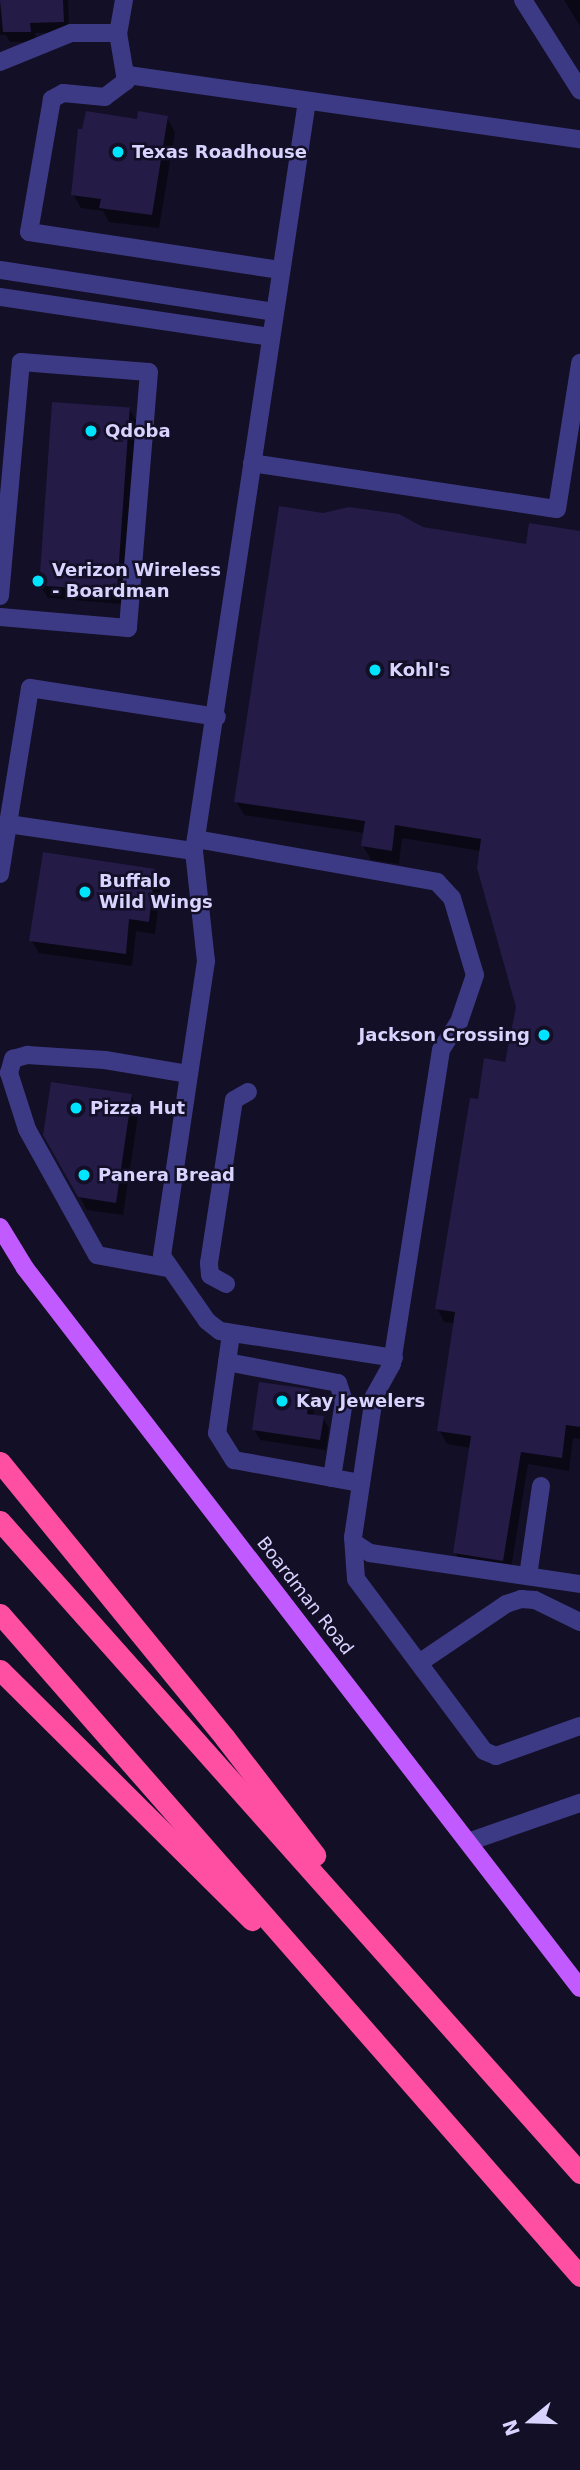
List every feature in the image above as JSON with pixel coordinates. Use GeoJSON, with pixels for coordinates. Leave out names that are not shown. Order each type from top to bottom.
{"type":"FeatureCollection","features":[{"type":"Feature","properties":{"kind":"highway"},"geometry":{"type":"LineString","coordinates":[[0,1462],[225,1738],[400,1969]]}},
{"type":"Feature","properties":{"kind":"highway"},"geometry":{"type":"LineString","coordinates":[[0,1521],[580,2173]]}},
{"type":"Feature","properties":{"kind":"highway"},"geometry":{"type":"LineString","coordinates":[[0,1614],[580,2276]]}},
{"type":"Feature","properties":{"kind":"highway"},"geometry":{"type":"LineString","coordinates":[[0,1670],[55,1720],[421,2092]]}},
{"type":"Feature","properties":{"kind":"main road","name":"Boardman Road"},"geometry":{"type":"LineString","coordinates":[[0,1227],[25,1268],[580,1988]]}},
{"type":"Feature","properties":{"kind":"street"},"geometry":{"type":"LineString","coordinates":[[124,0],[118,33],[128,75],[120,89],[105,97],[63,93],[52,99],[29,232],[281,270]]}},
{"type":"Feature","properties":{"kind":"street"},"geometry":{"type":"LineString","coordinates":[[523,0],[580,90]]}},
{"type":"Feature","properties":{"kind":"street"},"geometry":{"type":"LineString","coordinates":[[0,62],[71,33],[118,33]]}},
{"type":"Feature","properties":{"kind":"street"},"geometry":{"type":"LineString","coordinates":[[128,75],[580,139]]}},
{"type":"Feature","properties":{"kind":"street"},"geometry":{"type":"LineString","coordinates":[[307,101],[270,337],[217,717],[195,845],[206,961],[162,1246],[167,1268],[210,1325],[231,1334],[394,1358]]}},
{"type":"Feature","properties":{"kind":"street"},"geometry":{"type":"LineString","coordinates":[[0,270],[275,312]]}},
{"type":"Feature","properties":{"kind":"street"},"geometry":{"type":"LineString","coordinates":[[0,297],[270,337]]}},
{"type":"Feature","properties":{"kind":"street"},"geometry":{"type":"LineString","coordinates":[[0,596],[21,362],[149,372],[128,628],[0,617]]}},
{"type":"Feature","properties":{"kind":"street"},"geometry":{"type":"LineString","coordinates":[[252,463],[557,509],[580,363]]}},
{"type":"Feature","properties":{"kind":"street"},"geometry":{"type":"LineString","coordinates":[[0,874],[30,688],[217,717]]}},
{"type":"Feature","properties":{"kind":"street"},"geometry":{"type":"LineString","coordinates":[[8,824],[195,845],[436,882],[452,898],[475,975],[459,1022],[441,1050],[394,1358],[374,1397],[361,1482],[356,1579],[484,1751],[496,1756],[580,1726]]}},
{"type":"Feature","properties":{"kind":"street"},"geometry":{"type":"LineString","coordinates":[[167,1268],[106,1259],[97,1255],[27,1129],[11,1083],[10,1065],[27,1055],[105,1059],[189,1074]]}},
{"type":"Feature","properties":{"kind":"street"},"geometry":{"type":"LineString","coordinates":[[226,1284],[210,1275],[209,1263],[234,1100],[248,1091]]}},
{"type":"Feature","properties":{"kind":"street"},"geometry":{"type":"LineString","coordinates":[[231,1334],[217,1433],[234,1460],[361,1482]]}},
{"type":"Feature","properties":{"kind":"street"},"geometry":{"type":"LineString","coordinates":[[227,1362],[338,1383],[344,1401],[332,1478]]}},
{"type":"Feature","properties":{"kind":"street"},"geometry":{"type":"LineString","coordinates":[[528,1576],[541,1486]]}},
{"type":"Feature","properties":{"kind":"street"},"geometry":{"type":"LineString","coordinates":[[356,1544],[370,1553],[580,1584]]}},
{"type":"Feature","properties":{"kind":"street"},"geometry":{"type":"LineString","coordinates":[[419,1663],[506,1604],[521,1599],[535,1600],[580,1622]]}},
{"type":"Feature","properties":{"kind":"street"},"geometry":{"type":"LineString","coordinates":[[468,1842],[580,1803]]}},
{"type":"Feature","properties":{"kind":"building"},"geometry":{"type":"Polygon","coordinates":[[[0,0],[63,0],[64,22],[30,23],[31,32],[3,32],[0,0]]]}},
{"type":"Feature","properties":{"kind":"building","name":"Texas Roadhouse"},"geometry":{"type":"Polygon","coordinates":[[[86,111],[137,119],[138,111],[168,116],[152,215],[99,208],[101,199],[71,195],[78,129],[82,129],[86,111]]]}},
{"type":"Feature","properties":{"kind":"building"},"geometry":{"type":"Polygon","coordinates":[[[52,402],[130,407],[117,591],[39,586],[52,402]]]}},
{"type":"Feature","properties":{"kind":"building","name":"Jackson Crossing"},"geometry":{"type":"Polygon","coordinates":[[[279,506],[323,513],[349,507],[399,514],[423,527],[526,544],[529,523],[580,531],[580,1427],[566,1425],[562,1458],[521,1452],[503,1561],[453,1553],[471,1436],[437,1431],[455,1312],[435,1309],[470,1098],[478,1099],[484,1058],[505,1062],[516,1007],[477,868],[481,839],[395,825],[392,851],[361,846],[365,821],[234,802],[279,506]]]}},
{"type":"Feature","properties":{"kind":"building","name":"Buffalo Wild Wings"},"geometry":{"type":"Polygon","coordinates":[[[43,852],[155,869],[149,922],[129,919],[126,954],[29,941],[43,852]]]}},
{"type":"Feature","properties":{"kind":"building"},"geometry":{"type":"Polygon","coordinates":[[[51,1082],[132,1094],[116,1203],[78,1197],[43,1135],[51,1082]]]}},
{"type":"Feature","properties":{"kind":"building","name":"Kay Jewelers"},"geometry":{"type":"Polygon","coordinates":[[[259,1382],[310,1389],[307,1414],[324,1416],[320,1440],[252,1430],[259,1382]]]}},
{"type":"Feature","properties":{"kind":"place","name":"Texas Roadhouse"},"geometry":{"type":"Point","coordinates":[118,152]}},
{"type":"Feature","properties":{"kind":"place","name":"Qdoba"},"geometry":{"type":"Point","coordinates":[91,431]}},
{"type":"Feature","properties":{"kind":"place","name":"Verizon Wireless - Boardman"},"geometry":{"type":"Point","coordinates":[38,581]}},
{"type":"Feature","properties":{"kind":"place","name":"Kohl's"},"geometry":{"type":"Point","coordinates":[375,670]}},
{"type":"Feature","properties":{"kind":"place","name":"Buffalo Wild Wings"},"geometry":{"type":"Point","coordinates":[85,892]}},
{"type":"Feature","properties":{"kind":"place","name":"Jackson Crossing"},"geometry":{"type":"Point","coordinates":[544,1035]}},
{"type":"Feature","properties":{"kind":"place","name":"Pizza Hut"},"geometry":{"type":"Point","coordinates":[76,1108]}},
{"type":"Feature","properties":{"kind":"place","name":"Panera Bread"},"geometry":{"type":"Point","coordinates":[84,1175]}},
{"type":"Feature","properties":{"kind":"place","name":"Kay Jewelers"},"geometry":{"type":"Point","coordinates":[282,1401]}}]}
